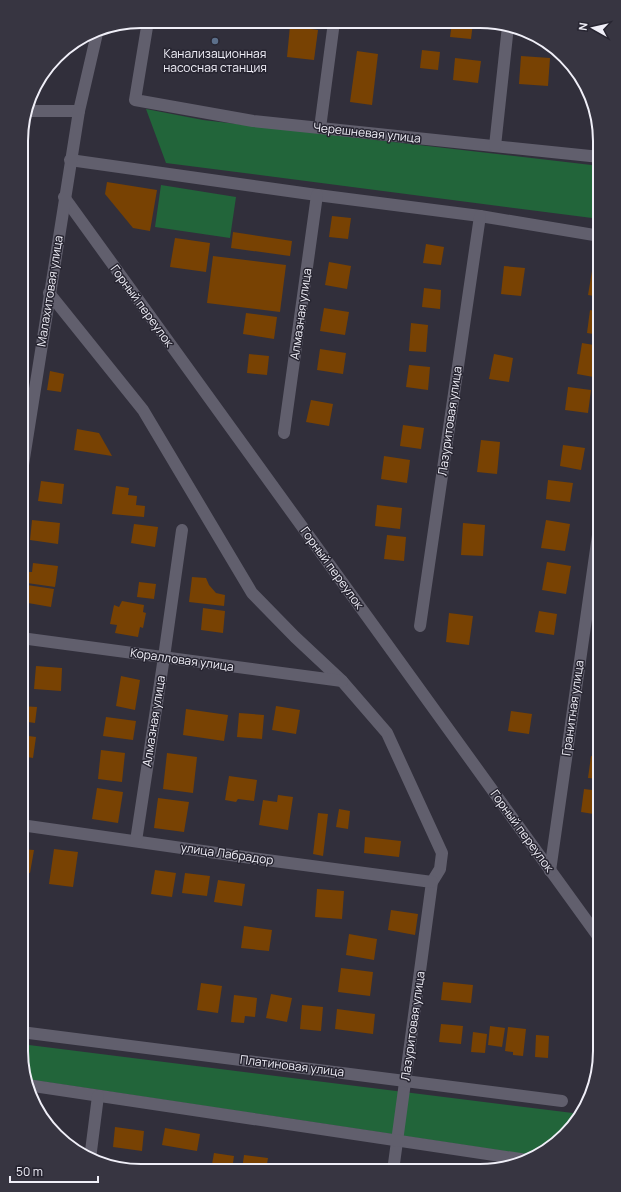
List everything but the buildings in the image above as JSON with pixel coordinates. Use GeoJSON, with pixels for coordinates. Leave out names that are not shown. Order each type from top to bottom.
{"type":"FeatureCollection","features":[{"type":"Feature","properties":{"kind":"street","name":"Черешневая улица"},"geometry":{"type":"LineString","coordinates":[[147,28],[135,100],[253,121],[593,156]]}},
{"type":"Feature","properties":{"kind":"street"},"geometry":{"type":"LineString","coordinates":[[320,128],[333,28]]}},
{"type":"Feature","properties":{"kind":"street"},"geometry":{"type":"LineString","coordinates":[[495,146],[507,32]]}},
{"type":"Feature","properties":{"kind":"street","name":"Малахитовая улица"},"geometry":{"type":"LineString","coordinates":[[28,431],[70,160],[79,111],[96,38]]}},
{"type":"Feature","properties":{"kind":"street"},"geometry":{"type":"LineString","coordinates":[[32,111],[79,111]]}},
{"type":"Feature","properties":{"kind":"street"},"geometry":{"type":"LineString","coordinates":[[70,160],[317,195],[480,216],[593,235]]}},
{"type":"Feature","properties":{"kind":"street","name":"Алмазная улица"},"geometry":{"type":"LineString","coordinates":[[284,433],[317,195]]}},
{"type":"Feature","properties":{"kind":"street","name":"Горный переулок"},"geometry":{"type":"LineString","coordinates":[[64,197],[593,929]]}},
{"type":"Feature","properties":{"kind":"street","name":"Лазуритовая улица"},"geometry":{"type":"LineString","coordinates":[[420,626],[480,216]]}},
{"type":"Feature","properties":{"kind":"street","name":"Лазуритовая улица"},"geometry":{"type":"LineString","coordinates":[[49,293],[143,410],[252,592],[295,637],[342,681],[387,733],[442,853],[440,869],[432,882],[394,1164]]}},
{"type":"Feature","properties":{"kind":"street","name":"Алмазная улица"},"geometry":{"type":"LineString","coordinates":[[136,841],[182,530]]}},
{"type":"Feature","properties":{"kind":"street","name":"Гранитная улица"},"geometry":{"type":"LineString","coordinates":[[550,871],[593,570]]}},
{"type":"Feature","properties":{"kind":"street","name":"Коралловая улица"},"geometry":{"type":"LineString","coordinates":[[28,639],[342,681]]}},
{"type":"Feature","properties":{"kind":"street","name":"улица Лабрадор"},"geometry":{"type":"LineString","coordinates":[[28,826],[432,882]]}},
{"type":"Feature","properties":{"kind":"street","name":"Платиновая улица"},"geometry":{"type":"LineString","coordinates":[[28,1033],[562,1101]]}},
{"type":"Feature","properties":{"kind":"street"},"geometry":{"type":"LineString","coordinates":[[34,1086],[515,1158]]}},
{"type":"Feature","properties":{"kind":"street"},"geometry":{"type":"LineString","coordinates":[[91,1152],[98,1096]]}},
{"type":"Feature","properties":{"kind":"green space"},"geometry":{"type":"Polygon","coordinates":[[[146,109],[203,120],[593,165],[593,218],[166,163],[146,109]]]}},
{"type":"Feature","properties":{"kind":"green space"},"geometry":{"type":"Polygon","coordinates":[[[161,185],[236,197],[230,238],[155,227],[161,185]]]}},
{"type":"Feature","properties":{"kind":"green space"},"geometry":{"type":"Polygon","coordinates":[[[28,1045],[575,1113],[560,1131],[549,1141],[525,1154],[32,1080],[29,1066],[28,1045]]]}},
{"type":"Feature","properties":{"kind":"place","name":"Канализационная насосная станция"},"geometry":{"type":"Point","coordinates":[215,41]}}]}
